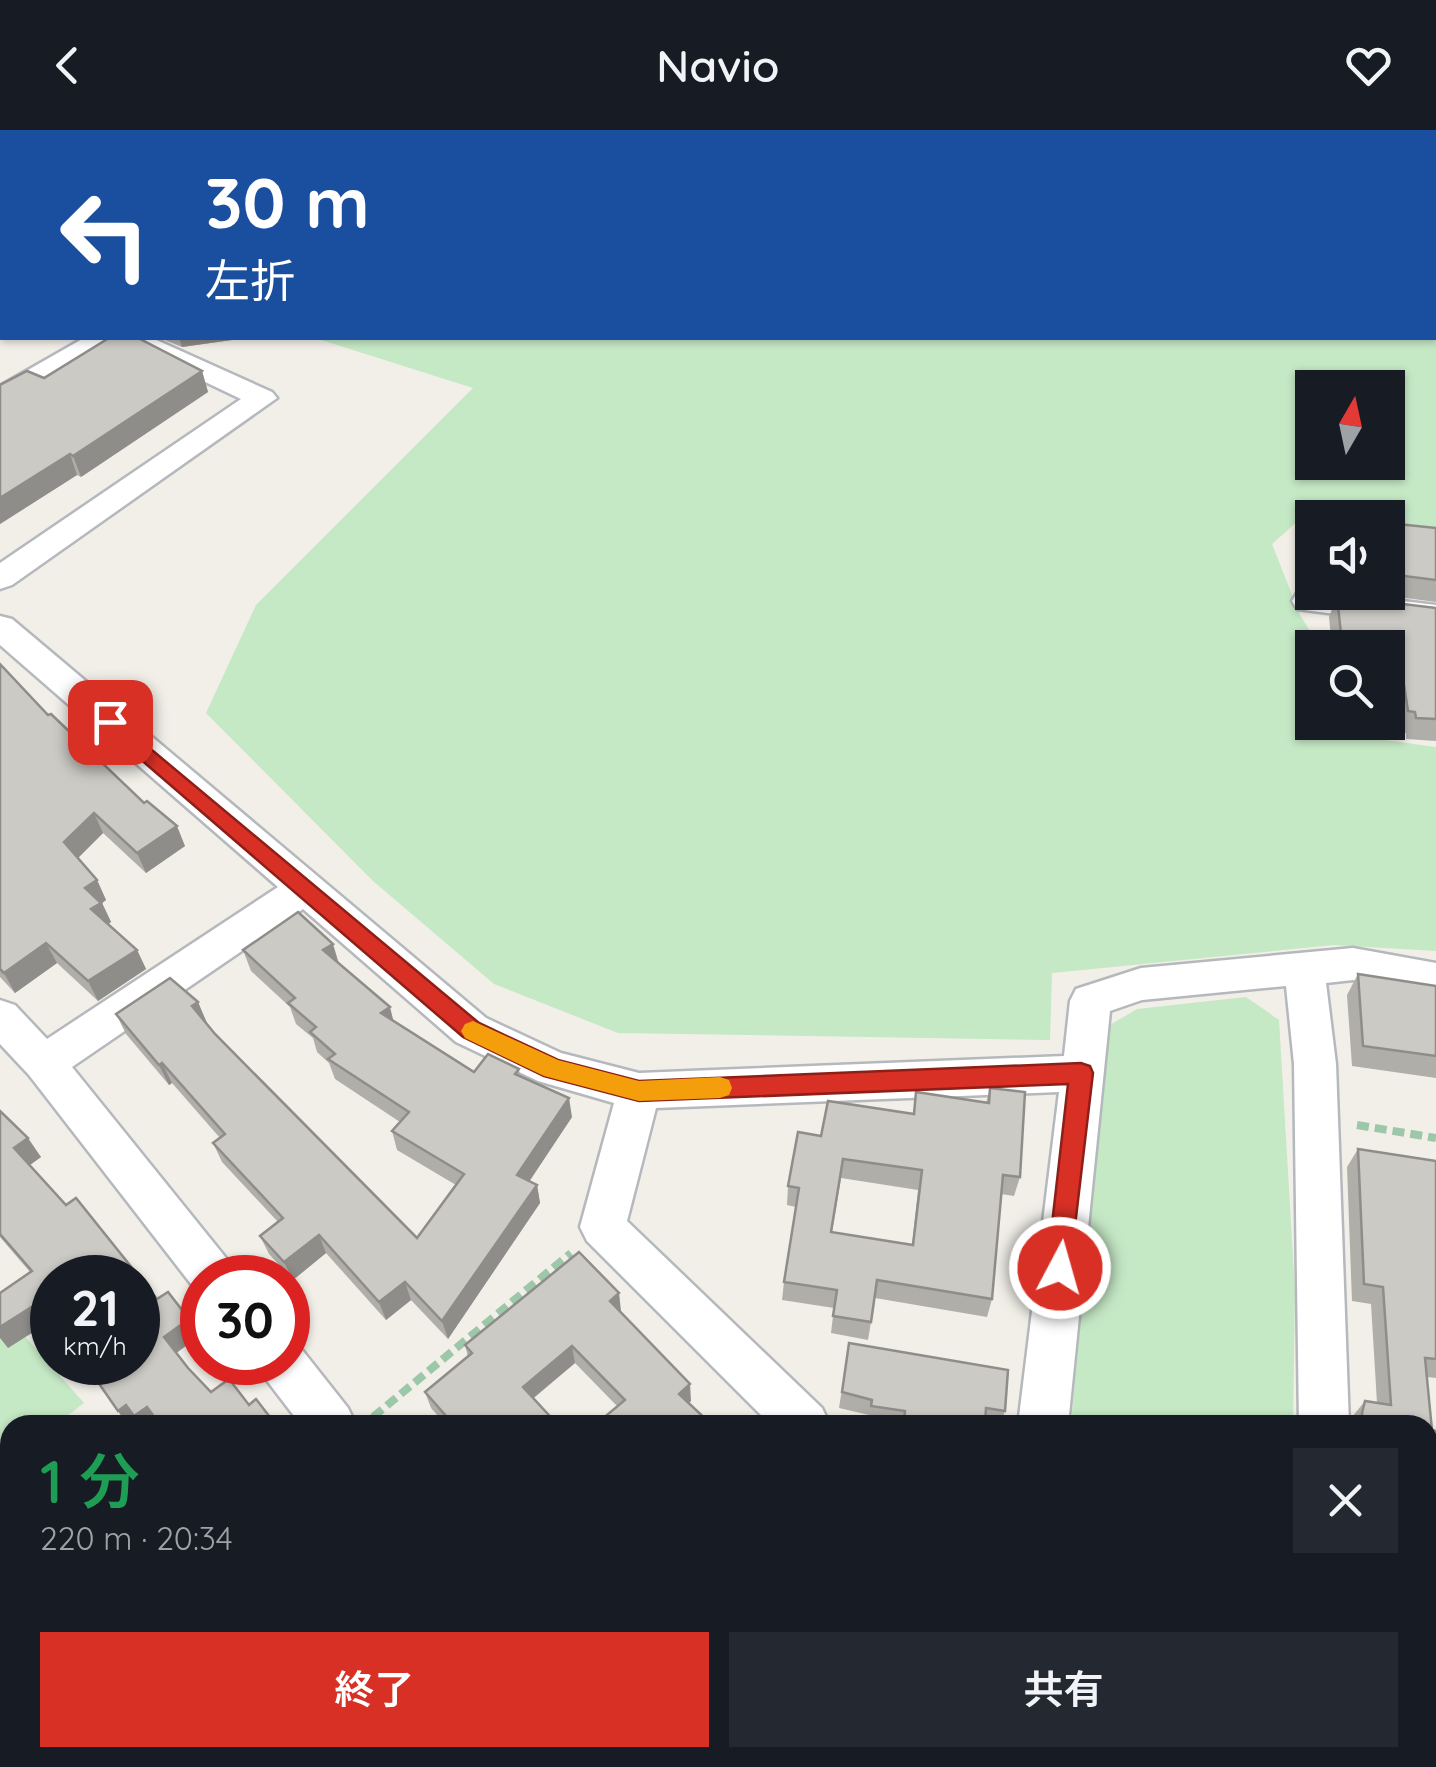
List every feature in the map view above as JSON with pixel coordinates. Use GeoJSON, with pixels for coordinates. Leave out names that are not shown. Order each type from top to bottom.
{"type":"FeatureCollection","features":[{"type":"Feature","properties":{"kind":"street"},"geometry":{"type":"LineString","coordinates":[[0,398],[101,340]]}},
{"type":"Feature","properties":{"kind":"street"},"geometry":{"type":"LineString","coordinates":[[0,578],[262,398],[134,340]]}},
{"type":"Feature","properties":{"kind":"street"},"geometry":{"type":"LineString","coordinates":[[1385,610],[1436,616]]}},
{"type":"Feature","properties":{"kind":"street"},"geometry":{"type":"LineString","coordinates":[[0,626],[471,1030],[553,1069],[639,1091],[1081,1073]]}},
{"type":"Feature","properties":{"kind":"street"},"geometry":{"type":"LineString","coordinates":[[44,1063],[304,889]]}},
{"type":"Feature","properties":{"kind":"street"},"geometry":{"type":"LineString","coordinates":[[1044,1415],[1090,1001],[1141,984],[1353,964],[1436,979]]}},
{"type":"Feature","properties":{"kind":"street"},"geometry":{"type":"LineString","coordinates":[[1304,970],[1315,1064],[1324,1415]]}},
{"type":"Feature","properties":{"kind":"street"},"geometry":{"type":"LineString","coordinates":[[0,1018],[44,1063],[196,1255]]}},
{"type":"Feature","properties":{"kind":"street"},"geometry":{"type":"LineString","coordinates":[[639,1091],[603,1227],[795,1415]]}},
{"type":"Feature","properties":{"kind":"street"},"geometry":{"type":"LineString","coordinates":[[300,1385],[324,1415]]}},
{"type":"Feature","properties":{"kind":"path"},"geometry":{"type":"LineString","coordinates":[[1316,1119],[1436,1138]]}},
{"type":"Feature","properties":{"kind":"path"},"geometry":{"type":"LineString","coordinates":[[375,1415],[603,1227]]}},
{"type":"Feature","properties":{"kind":"green space"},"geometry":{"type":"Polygon","coordinates":[[[321,340],[1436,340],[1436,533],[1405,530],[1405,500],[1295,500],[1295,524],[1272,544],[1295,610],[1309,630],[1295,630],[1295,740],[1384,740],[1436,747],[1436,951],[1334,945],[1052,973],[1050,1040],[618,1033],[494,984],[373,881],[206,713],[256,605],[473,388],[321,340]]]}},
{"type":"Feature","properties":{"kind":"green space"},"geometry":{"type":"Polygon","coordinates":[[[1246,997],[1279,1020],[1295,1290],[1293,1415],[1072,1415],[1108,1026],[1137,1009],[1246,997]]]}},
{"type":"Feature","properties":{"kind":"green space"},"geometry":{"type":"Polygon","coordinates":[[[0,1308],[30,1342],[30,1385],[68,1385],[84,1403],[68,1415],[0,1415],[0,1308]]]}},
{"type":"Feature","properties":{"kind":"building"},"geometry":{"type":"Polygon","coordinates":[[[106,340],[142,340],[202,371],[73,456],[70,454],[0,498],[0,385],[27,371],[44,378],[106,340]]]}},
{"type":"Feature","properties":{"kind":"building"},"geometry":{"type":"Polygon","coordinates":[[[1405,525],[1436,528],[1436,580],[1405,576],[1405,525]]]}},
{"type":"Feature","properties":{"kind":"building"},"geometry":{"type":"Polygon","coordinates":[[[1405,604],[1436,608],[1436,719],[1416,718],[1415,712],[1408,711],[1405,630],[1341,630],[1338,610],[1405,610],[1405,604]]]}},
{"type":"Feature","properties":{"kind":"building"},"geometry":{"type":"Polygon","coordinates":[[[0,664],[48,715],[144,803],[147,801],[177,826],[137,853],[94,813],[64,842],[97,880],[85,888],[101,903],[91,909],[137,950],[88,981],[46,943],[4,973],[0,969],[0,664]]]}},
{"type":"Feature","properties":{"kind":"building"},"geometry":{"type":"Polygon","coordinates":[[[298,912],[333,944],[323,950],[390,1007],[381,1013],[474,1072],[488,1054],[519,1069],[515,1074],[569,1098],[517,1175],[537,1185],[442,1321],[405,1282],[379,1302],[319,1235],[293,1255],[278,1255],[260,1236],[283,1218],[213,1143],[225,1134],[116,1014],[170,978],[198,1002],[192,1006],[215,1034],[417,1238],[464,1174],[392,1131],[409,1112],[328,1059],[335,1054],[310,1032],[316,1027],[288,1003],[295,998],[243,950],[298,912]]]}},
{"type":"Feature","properties":{"kind":"building"},"geometry":{"type":"Polygon","coordinates":[[[1358,974],[1436,986],[1436,1056],[1363,1046],[1358,974]]]}},
{"type":"Feature","properties":{"kind":"building"},"geometry":{"type":"Polygon","coordinates":[[[990,1088],[1025,1092],[1020,1177],[1003,1175],[992,1299],[877,1280],[871,1322],[833,1316],[837,1290],[784,1282],[799,1188],[788,1186],[798,1132],[821,1136],[828,1101],[914,1114],[916,1092],[989,1103],[990,1088]],[[843,1159],[831,1232],[913,1245],[922,1170],[843,1159]]]}},
{"type":"Feature","properties":{"kind":"building"},"geometry":{"type":"Polygon","coordinates":[[[0,1111],[28,1138],[14,1148],[66,1205],[76,1198],[122,1255],[30,1255],[30,1269],[0,1234],[0,1111]]]}},
{"type":"Feature","properties":{"kind":"building"},"geometry":{"type":"Polygon","coordinates":[[[1358,1149],[1436,1161],[1436,1359],[1425,1358],[1431,1415],[1362,1415],[1365,1401],[1391,1405],[1383,1287],[1364,1284],[1358,1149]]]}},
{"type":"Feature","properties":{"kind":"building"},"geometry":{"type":"Polygon","coordinates":[[[579,1252],[619,1293],[610,1301],[690,1384],[679,1394],[701,1415],[607,1415],[625,1400],[572,1346],[523,1387],[549,1415],[445,1415],[425,1392],[472,1353],[465,1345],[579,1252]]]}},
{"type":"Feature","properties":{"kind":"building"},"geometry":{"type":"Polygon","coordinates":[[[30,1272],[30,1308],[0,1327],[0,1293],[30,1272]]]}},
{"type":"Feature","properties":{"kind":"building"},"geometry":{"type":"Polygon","coordinates":[[[168,1292],[180,1307],[180,1325],[164,1337],[180,1358],[180,1385],[204,1385],[211,1392],[221,1385],[234,1385],[249,1405],[256,1399],[268,1415],[153,1415],[147,1407],[133,1415],[126,1405],[118,1411],[100,1385],[160,1385],[160,1297],[168,1292]]]}},
{"type":"Feature","properties":{"kind":"building"},"geometry":{"type":"Polygon","coordinates":[[[849,1343],[1008,1370],[1005,1411],[986,1408],[986,1415],[905,1415],[905,1411],[871,1406],[872,1400],[842,1392],[849,1343]]]}},
{"type":"Feature","properties":{"kind":"slow traffic"},"geometry":{"type":"LineString","coordinates":[[473,1031],[553,1069],[639,1091],[720,1088]]}},
{"type":"Feature","properties":{"kind":"route"},"geometry":{"type":"LineString","coordinates":[[110,722],[471,1030],[553,1069],[639,1091],[1081,1073],[1060,1268]]}}]}
